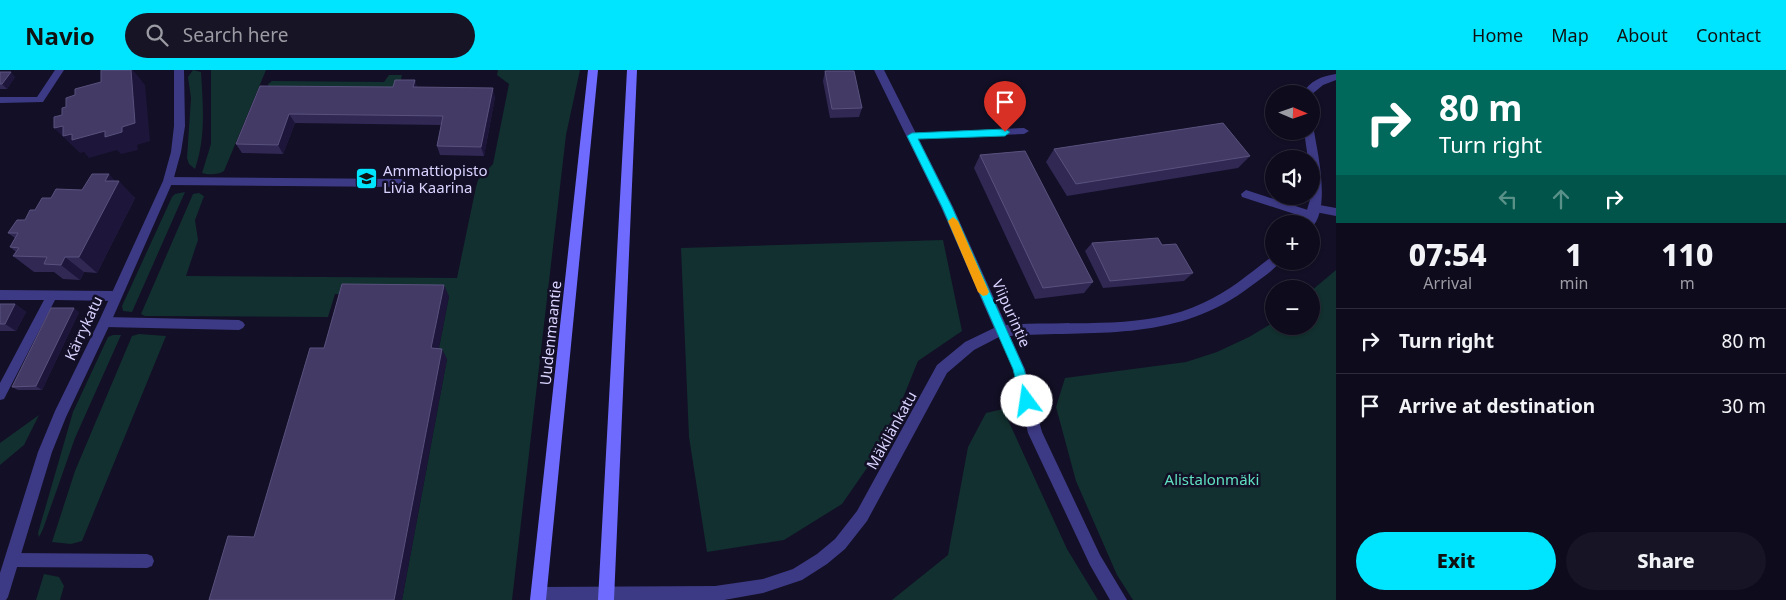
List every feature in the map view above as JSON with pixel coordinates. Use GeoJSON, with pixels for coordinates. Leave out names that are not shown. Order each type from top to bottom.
{"type":"FeatureCollection","features":[{"type":"Feature","properties":{"kind":"main road","name":"Uudenmaantie"},"geometry":{"type":"LineString","coordinates":[[539,598],[593,70]]}},
{"type":"Feature","properties":{"kind":"main road"},"geometry":{"type":"LineString","coordinates":[[606,598],[632,70]]}},
{"type":"Feature","properties":{"kind":"street","name":"Kärrykatu"},"geometry":{"type":"LineString","coordinates":[[0,597],[45,452],[168,181],[180,138],[179,70]]}},
{"type":"Feature","properties":{"kind":"street","name":"Viipurintie"},"geometry":{"type":"LineString","coordinates":[[879,70],[947,207],[1019,369],[1035,433],[1095,560],[1119,600]]}},
{"type":"Feature","properties":{"kind":"street"},"geometry":{"type":"LineString","coordinates":[[1314,85],[1325,79],[1336,77]]}},
{"type":"Feature","properties":{"kind":"street"},"geometry":{"type":"LineString","coordinates":[[1310,140],[1316,179],[1312,215]]}},
{"type":"Feature","properties":{"kind":"street","name":"Mäkilänkatu"},"geometry":{"type":"LineString","coordinates":[[539,598],[606,598],[725,592],[763,586],[797,575],[822,559],[840,544],[862,516],[942,369],[956,355],[981,339],[1002,331],[1122,325],[1162,321],[1186,316],[1225,298],[1265,268]]}},
{"type":"Feature","properties":{"kind":"lane"},"geometry":{"type":"LineString","coordinates":[[0,100],[40,100],[60,70]]}},
{"type":"Feature","properties":{"kind":"lane"},"geometry":{"type":"LineString","coordinates":[[912,136],[1024,132]]}},
{"type":"Feature","properties":{"kind":"lane"},"geometry":{"type":"LineString","coordinates":[[168,181],[401,183]]}},
{"type":"Feature","properties":{"kind":"lane"},"geometry":{"type":"LineString","coordinates":[[1246,194],[1309,215]]}},
{"type":"Feature","properties":{"kind":"lane"},"geometry":{"type":"LineString","coordinates":[[1318,215],[1336,212]]}},
{"type":"Feature","properties":{"kind":"lane"},"geometry":{"type":"LineString","coordinates":[[0,295],[116,296]]}},
{"type":"Feature","properties":{"kind":"lane"},"geometry":{"type":"LineString","coordinates":[[0,395],[52,296]]}},
{"type":"Feature","properties":{"kind":"lane"},"geometry":{"type":"LineString","coordinates":[[105,322],[239,325]]}},
{"type":"Feature","properties":{"kind":"lane"},"geometry":{"type":"LineString","coordinates":[[12,560],[147,562]]}},
{"type":"Feature","properties":{"kind":"green space"},"geometry":{"type":"Polygon","coordinates":[[[193,70],[201,72],[203,109],[201,145],[195,169],[189,164],[187,158],[191,98],[188,77],[193,70]]]}},
{"type":"Feature","properties":{"kind":"green space"},"geometry":{"type":"Polygon","coordinates":[[[211,70],[266,70],[224,171],[210,174],[202,173],[211,144],[211,70]]]}},
{"type":"Feature","properties":{"kind":"green space"},"geometry":{"type":"Polygon","coordinates":[[[498,70],[580,70],[566,135],[512,600],[402,600],[447,359],[437,358],[449,296],[335,294],[328,317],[145,316],[141,314],[193,194],[199,193],[204,196],[195,220],[198,240],[186,276],[457,278],[478,180],[493,164],[509,84],[497,75],[498,70]]]}},
{"type":"Feature","properties":{"kind":"green space"},"geometry":{"type":"Polygon","coordinates":[[[389,75],[402,75],[398,92],[269,87],[268,84],[272,81],[384,82],[389,75]]]}},
{"type":"Feature","properties":{"kind":"green space"},"geometry":{"type":"Polygon","coordinates":[[[185,192],[132,312],[123,311],[122,306],[172,197],[175,194],[185,192]]]}},
{"type":"Feature","properties":{"kind":"green space"},"geometry":{"type":"Polygon","coordinates":[[[943,240],[962,331],[918,361],[885,442],[842,504],[784,540],[707,552],[689,437],[681,248],[943,240]]]}},
{"type":"Feature","properties":{"kind":"green space","name":"Alistalonmäki"},"geometry":{"type":"Polygon","coordinates":[[[1336,270],[1336,600],[1133,600],[1117,575],[1076,481],[1056,407],[1065,378],[1186,362],[1217,352],[1265,327],[1265,335],[1320,335],[1320,283],[1336,270]]]}},
{"type":"Feature","properties":{"kind":"green space"},"geometry":{"type":"Polygon","coordinates":[[[139,334],[166,336],[82,541],[71,544],[52,542],[75,471],[132,336],[139,334]]]}},
{"type":"Feature","properties":{"kind":"green space"},"geometry":{"type":"Polygon","coordinates":[[[121,335],[75,438],[39,537],[38,533],[73,412],[108,337],[121,335]]]}},
{"type":"Feature","properties":{"kind":"green space"},"geometry":{"type":"Polygon","coordinates":[[[1003,409],[1067,549],[1098,600],[892,600],[948,555],[968,447],[986,413],[1003,409]]]}},
{"type":"Feature","properties":{"kind":"green space"},"geometry":{"type":"Polygon","coordinates":[[[39,415],[24,445],[0,465],[0,443],[39,415]]]}},
{"type":"Feature","properties":{"kind":"green space"},"geometry":{"type":"Polygon","coordinates":[[[44,574],[59,577],[64,586],[60,600],[36,600],[44,574]]]}},
{"type":"Feature","properties":{"kind":"building"},"geometry":{"type":"Polygon","coordinates":[[[101,70],[131,70],[135,123],[122,127],[122,132],[105,137],[105,131],[72,140],[72,134],[63,136],[63,126],[54,128],[54,117],[62,115],[62,108],[66,107],[66,98],[75,95],[75,89],[101,82],[101,70]]]}},
{"type":"Feature","properties":{"kind":"building"},"geometry":{"type":"Polygon","coordinates":[[[825,71],[854,71],[862,108],[832,109],[825,71]]]}},
{"type":"Feature","properties":{"kind":"building"},"geometry":{"type":"Polygon","coordinates":[[[0,72],[11,72],[2,84],[0,84],[0,72]]]}},
{"type":"Feature","properties":{"kind":"building"},"geometry":{"type":"Polygon","coordinates":[[[395,80],[415,80],[413,87],[493,88],[481,147],[437,146],[443,116],[289,114],[278,145],[236,144],[260,86],[393,87],[395,80]]]}},
{"type":"Feature","properties":{"kind":"building"},"geometry":{"type":"Polygon","coordinates":[[[1223,123],[1250,156],[1076,184],[1054,149],[1223,123]]]}},
{"type":"Feature","properties":{"kind":"building"},"geometry":{"type":"Polygon","coordinates":[[[1025,151],[1093,282],[1043,288],[980,155],[1025,151]]]}},
{"type":"Feature","properties":{"kind":"building"},"geometry":{"type":"Polygon","coordinates":[[[92,174],[109,174],[105,181],[119,181],[79,257],[65,257],[61,265],[44,264],[47,257],[13,256],[19,248],[10,247],[18,233],[8,233],[17,220],[25,220],[30,210],[35,210],[42,198],[51,198],[56,189],[82,190],[92,174]]]}},
{"type":"Feature","properties":{"kind":"building"},"geometry":{"type":"Polygon","coordinates":[[[1158,238],[1162,245],[1176,244],[1193,273],[1110,281],[1092,243],[1158,238]]]}},
{"type":"Feature","properties":{"kind":"building"},"geometry":{"type":"Polygon","coordinates":[[[342,284],[444,285],[431,348],[442,349],[394,600],[209,600],[228,536],[254,537],[310,348],[324,348],[342,284]]]}},
{"type":"Feature","properties":{"kind":"building"},"geometry":{"type":"Polygon","coordinates":[[[0,304],[15,304],[5,324],[0,324],[0,304]]]}},
{"type":"Feature","properties":{"kind":"building"},"geometry":{"type":"Polygon","coordinates":[[[51,308],[74,308],[36,386],[12,387],[51,308]]]}},
{"type":"Feature","properties":{"kind":"slow traffic"},"geometry":{"type":"LineString","coordinates":[[953,221],[983,292]]}},
{"type":"Feature","properties":{"kind":"place","name":"Ammattiopisto Livia Kaarina"},"geometry":{"type":"Point","coordinates":[367,179]}},
{"type":"Feature","properties":{"kind":"route"},"geometry":{"type":"LineString","coordinates":[[1005,132],[912,136],[947,207],[1019,369],[1027,401]]}}]}
